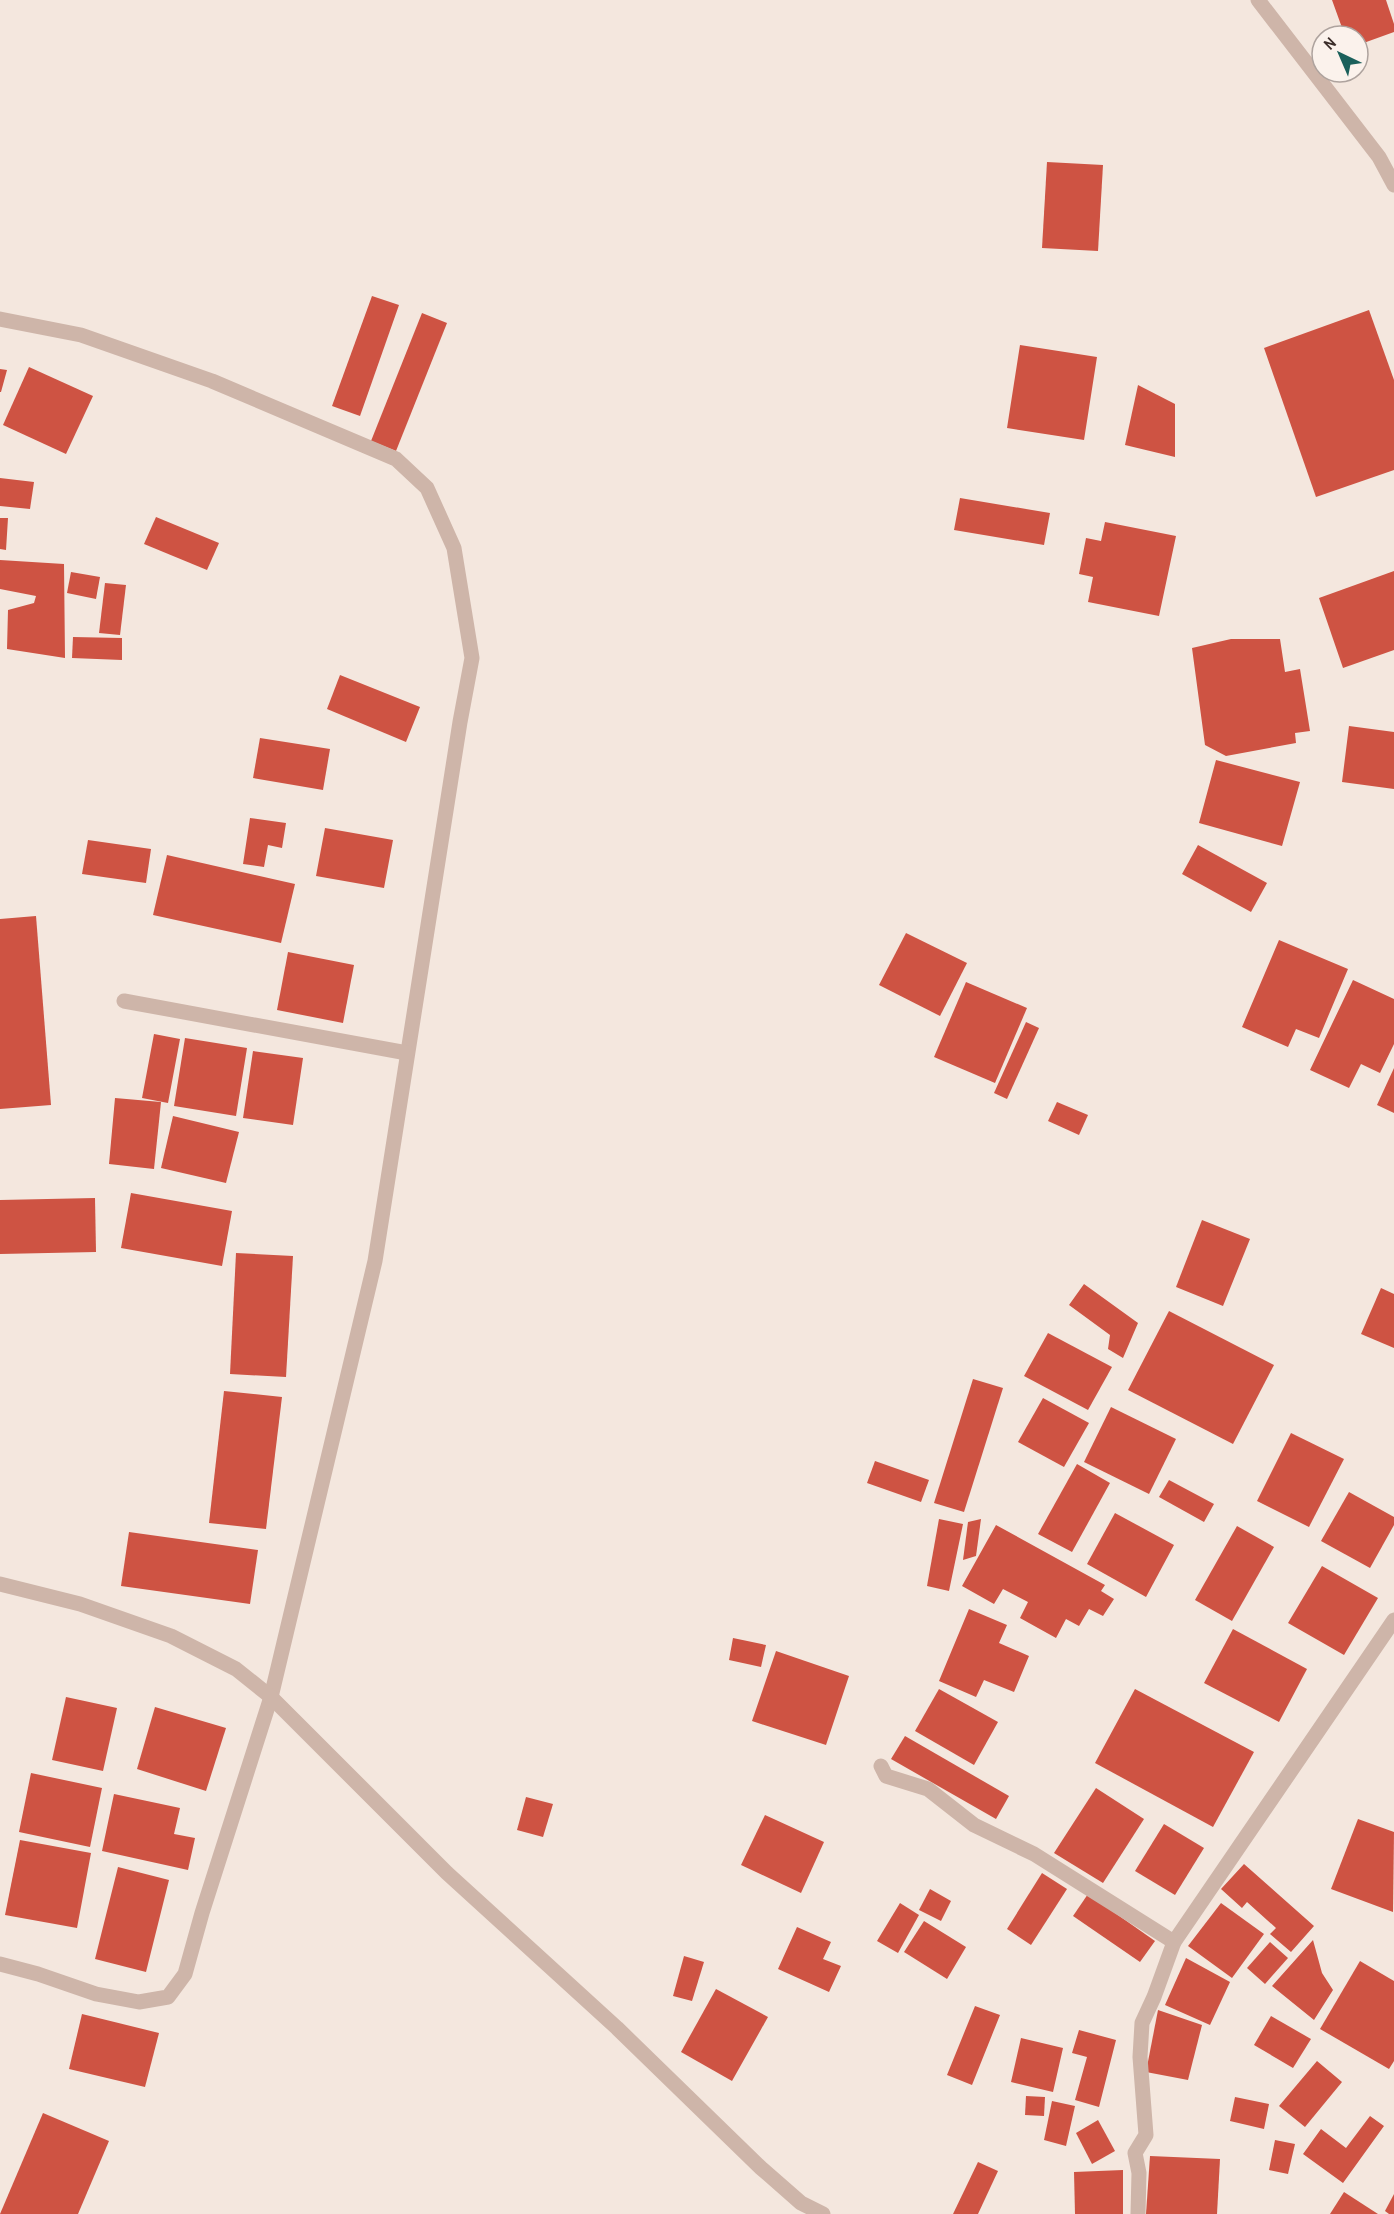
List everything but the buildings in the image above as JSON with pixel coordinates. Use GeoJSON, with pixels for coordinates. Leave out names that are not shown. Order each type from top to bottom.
{"type":"FeatureCollection","features":[{"type":"Feature","properties":{"kind":"street"},"geometry":{"type":"LineString","coordinates":[[1258,0],[1379,157],[1394,185]]}},
{"type":"Feature","properties":{"kind":"street"},"geometry":{"type":"LineString","coordinates":[[0,320],[81,335],[212,381],[396,459],[427,488],[454,548],[472,658],[375,1261],[271,1697],[202,1913],[185,1974],[168,1997],[139,2002],[96,1994],[0,1964]]}},
{"type":"Feature","properties":{"kind":"street"},"geometry":{"type":"LineString","coordinates":[[124,1001],[407,1053]]}},
{"type":"Feature","properties":{"kind":"street"},"geometry":{"type":"LineString","coordinates":[[0,1584],[80,1605],[171,1636],[236,1669],[271,1697],[447,1873],[617,2028],[761,2168],[801,2203],[823,2214]]}},
{"type":"Feature","properties":{"kind":"street"},"geometry":{"type":"LineString","coordinates":[[1138,2214],[1139,2173],[1135,2153],[1146,2135],[1140,2057],[1142,2023],[1174,1942],[1394,1620]]}},
{"type":"Feature","properties":{"kind":"street"},"geometry":{"type":"LineString","coordinates":[[881,1766],[886,1776],[928,1789],[974,1825],[1034,1854],[1174,1942]]}}]}
